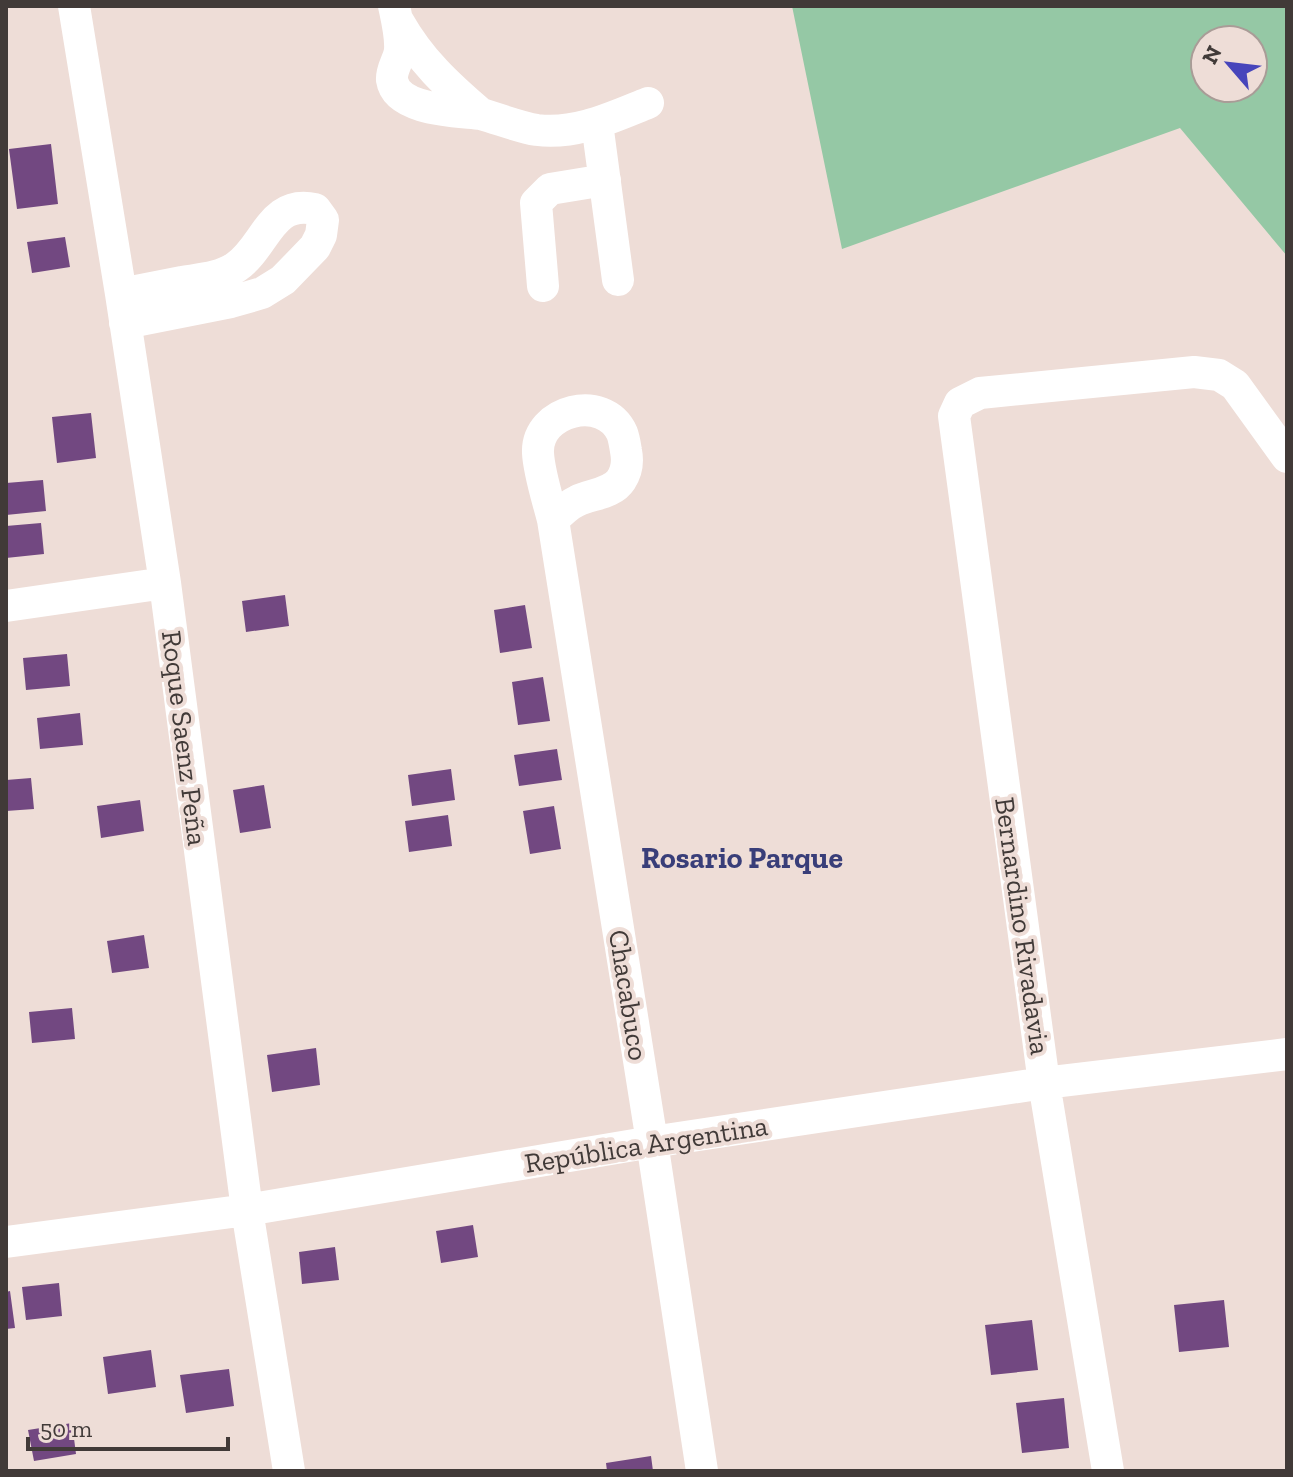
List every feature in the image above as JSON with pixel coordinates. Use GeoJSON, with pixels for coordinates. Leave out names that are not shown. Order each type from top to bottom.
{"type":"FeatureCollection","features":[{"type":"Feature","properties":{"kind":"street","name":"Roque Saenz Peña"},"geometry":{"type":"LineString","coordinates":[[74,6],[165,583],[247,1210],[289,1471]]}},
{"type":"Feature","properties":{"kind":"street"},"geometry":{"type":"LineString","coordinates":[[396,13],[417,51],[441,78],[481,114]]}},
{"type":"Feature","properties":{"kind":"street"},"geometry":{"type":"LineString","coordinates":[[396,13],[400,52],[392,80],[397,90],[422,107],[481,114],[537,130],[573,129],[648,103]]}},
{"type":"Feature","properties":{"kind":"street"},"geometry":{"type":"LineString","coordinates":[[415,103],[434,91],[441,78]]}},
{"type":"Feature","properties":{"kind":"street"},"geometry":{"type":"LineString","coordinates":[[597,123],[618,280]]}},
{"type":"Feature","properties":{"kind":"street"},"geometry":{"type":"LineString","coordinates":[[543,286],[536,203],[550,189],[605,180]]}},
{"type":"Feature","properties":{"kind":"street"},"geometry":{"type":"LineString","coordinates":[[292,208],[315,209],[323,220],[315,247],[283,280],[262,293],[231,302],[123,308],[237,267],[278,217],[292,208]]}},
{"type":"Feature","properties":{"kind":"street","name":"Bernardino Rivadavia"},"geometry":{"type":"LineString","coordinates":[[1108,1471],[1044,1083],[954,416],[960,403],[980,393],[1194,372],[1219,375],[1235,385],[1287,457]]}},
{"type":"Feature","properties":{"kind":"street","name":"Chacabuco"},"geometry":{"type":"LineString","coordinates":[[553,520],[702,1471]]}},
{"type":"Feature","properties":{"kind":"street"},"geometry":{"type":"LineString","coordinates":[[6,606],[165,583]]}},
{"type":"Feature","properties":{"kind":"street","name":"República Argentina"},"geometry":{"type":"LineString","coordinates":[[6,1242],[247,1210],[652,1142],[1044,1083],[1287,1054]]}},
{"type":"Feature","properties":{"kind":"green space"},"geometry":{"type":"Polygon","coordinates":[[[792,6],[1287,6],[1287,256],[1180,128],[842,249],[792,6]]]}},
{"type":"Feature","properties":{"kind":"building"},"geometry":{"type":"Polygon","coordinates":[[[51,144],[58,204],[17,209],[9,149],[51,144]]]}},
{"type":"Feature","properties":{"kind":"building"},"geometry":{"type":"Polygon","coordinates":[[[65,237],[70,267],[32,273],[27,242],[65,237]]]}},
{"type":"Feature","properties":{"kind":"building"},"geometry":{"type":"Polygon","coordinates":[[[91,413],[96,458],[57,463],[52,417],[91,413]]]}},
{"type":"Feature","properties":{"kind":"building"},"geometry":{"type":"Polygon","coordinates":[[[43,480],[46,511],[6,515],[6,483],[43,480]]]}},
{"type":"Feature","properties":{"kind":"building"},"geometry":{"type":"Polygon","coordinates":[[[41,523],[44,554],[6,558],[6,526],[41,523]]]}},
{"type":"Feature","properties":{"kind":"building"},"geometry":{"type":"Polygon","coordinates":[[[285,595],[289,626],[246,632],[242,601],[285,595]]]}},
{"type":"Feature","properties":{"kind":"building"},"geometry":{"type":"Polygon","coordinates":[[[525,605],[532,648],[500,653],[494,610],[525,605]]]}},
{"type":"Feature","properties":{"kind":"building"},"geometry":{"type":"Polygon","coordinates":[[[67,654],[70,686],[26,690],[23,658],[67,654]]]}},
{"type":"Feature","properties":{"kind":"building"},"geometry":{"type":"Polygon","coordinates":[[[543,677],[550,721],[518,725],[512,682],[543,677]]]}},
{"type":"Feature","properties":{"kind":"building"},"geometry":{"type":"Polygon","coordinates":[[[80,713],[83,745],[40,749],[37,718],[80,713]]]}},
{"type":"Feature","properties":{"kind":"building"},"geometry":{"type":"Polygon","coordinates":[[[557,749],[562,780],[519,786],[514,755],[557,749]]]}},
{"type":"Feature","properties":{"kind":"building"},"geometry":{"type":"Polygon","coordinates":[[[451,769],[455,800],[412,806],[408,775],[451,769]]]}},
{"type":"Feature","properties":{"kind":"building"},"geometry":{"type":"Polygon","coordinates":[[[31,778],[34,809],[6,811],[6,780],[31,778]]]}},
{"type":"Feature","properties":{"kind":"building"},"geometry":{"type":"Polygon","coordinates":[[[264,785],[271,828],[240,833],[233,790],[264,785]]]}},
{"type":"Feature","properties":{"kind":"building"},"geometry":{"type":"Polygon","coordinates":[[[140,800],[144,831],[101,838],[97,806],[140,800]]]}},
{"type":"Feature","properties":{"kind":"building"},"geometry":{"type":"Polygon","coordinates":[[[554,806],[561,849],[530,854],[523,811],[554,806]]]}},
{"type":"Feature","properties":{"kind":"building"},"geometry":{"type":"Polygon","coordinates":[[[448,815],[452,846],[409,852],[405,821],[448,815]]]}},
{"type":"Feature","properties":{"kind":"building"},"geometry":{"type":"Polygon","coordinates":[[[144,935],[149,968],[112,973],[107,941],[144,935]]]}},
{"type":"Feature","properties":{"kind":"building"},"geometry":{"type":"Polygon","coordinates":[[[72,1008],[75,1039],[32,1043],[29,1012],[72,1008]]]}},
{"type":"Feature","properties":{"kind":"building"},"geometry":{"type":"Polygon","coordinates":[[[316,1048],[320,1085],[272,1092],[267,1055],[316,1048]]]}},
{"type":"Feature","properties":{"kind":"building"},"geometry":{"type":"Polygon","coordinates":[[[473,1225],[478,1257],[441,1263],[436,1231],[473,1225]]]}},
{"type":"Feature","properties":{"kind":"building"},"geometry":{"type":"Polygon","coordinates":[[[335,1247],[339,1280],[302,1284],[299,1252],[335,1247]]]}},
{"type":"Feature","properties":{"kind":"building"},"geometry":{"type":"Polygon","coordinates":[[[59,1283],[62,1316],[26,1320],[22,1287],[59,1283]]]}},
{"type":"Feature","properties":{"kind":"building"},"geometry":{"type":"Polygon","coordinates":[[[10,1291],[15,1328],[6,1329],[6,1292],[10,1291]]]}},
{"type":"Feature","properties":{"kind":"building"},"geometry":{"type":"Polygon","coordinates":[[[1224,1300],[1229,1347],[1179,1352],[1174,1305],[1224,1300]]]}},
{"type":"Feature","properties":{"kind":"building"},"geometry":{"type":"Polygon","coordinates":[[[1032,1320],[1038,1370],[991,1375],[985,1325],[1032,1320]]]}},
{"type":"Feature","properties":{"kind":"building"},"geometry":{"type":"Polygon","coordinates":[[[151,1350],[156,1387],[108,1394],[103,1357],[151,1350]]]}},
{"type":"Feature","properties":{"kind":"building"},"geometry":{"type":"Polygon","coordinates":[[[229,1369],[234,1406],[186,1413],[180,1375],[229,1369]]]}},
{"type":"Feature","properties":{"kind":"building"},"geometry":{"type":"Polygon","coordinates":[[[1064,1398],[1069,1448],[1022,1453],[1016,1403],[1064,1398]]]}},
{"type":"Feature","properties":{"kind":"building"},"geometry":{"type":"Polygon","coordinates":[[[72,1423],[76,1454],[34,1461],[28,1430],[72,1423]]]}},
{"type":"Feature","properties":{"kind":"building"},"geometry":{"type":"Polygon","coordinates":[[[651,1456],[653,1471],[607,1471],[606,1463],[651,1456]]]}},
{"type":"Feature","properties":{"kind":"district","name":"Rosario Parque"},"geometry":{"type":"Point","coordinates":[742,858]}}]}
